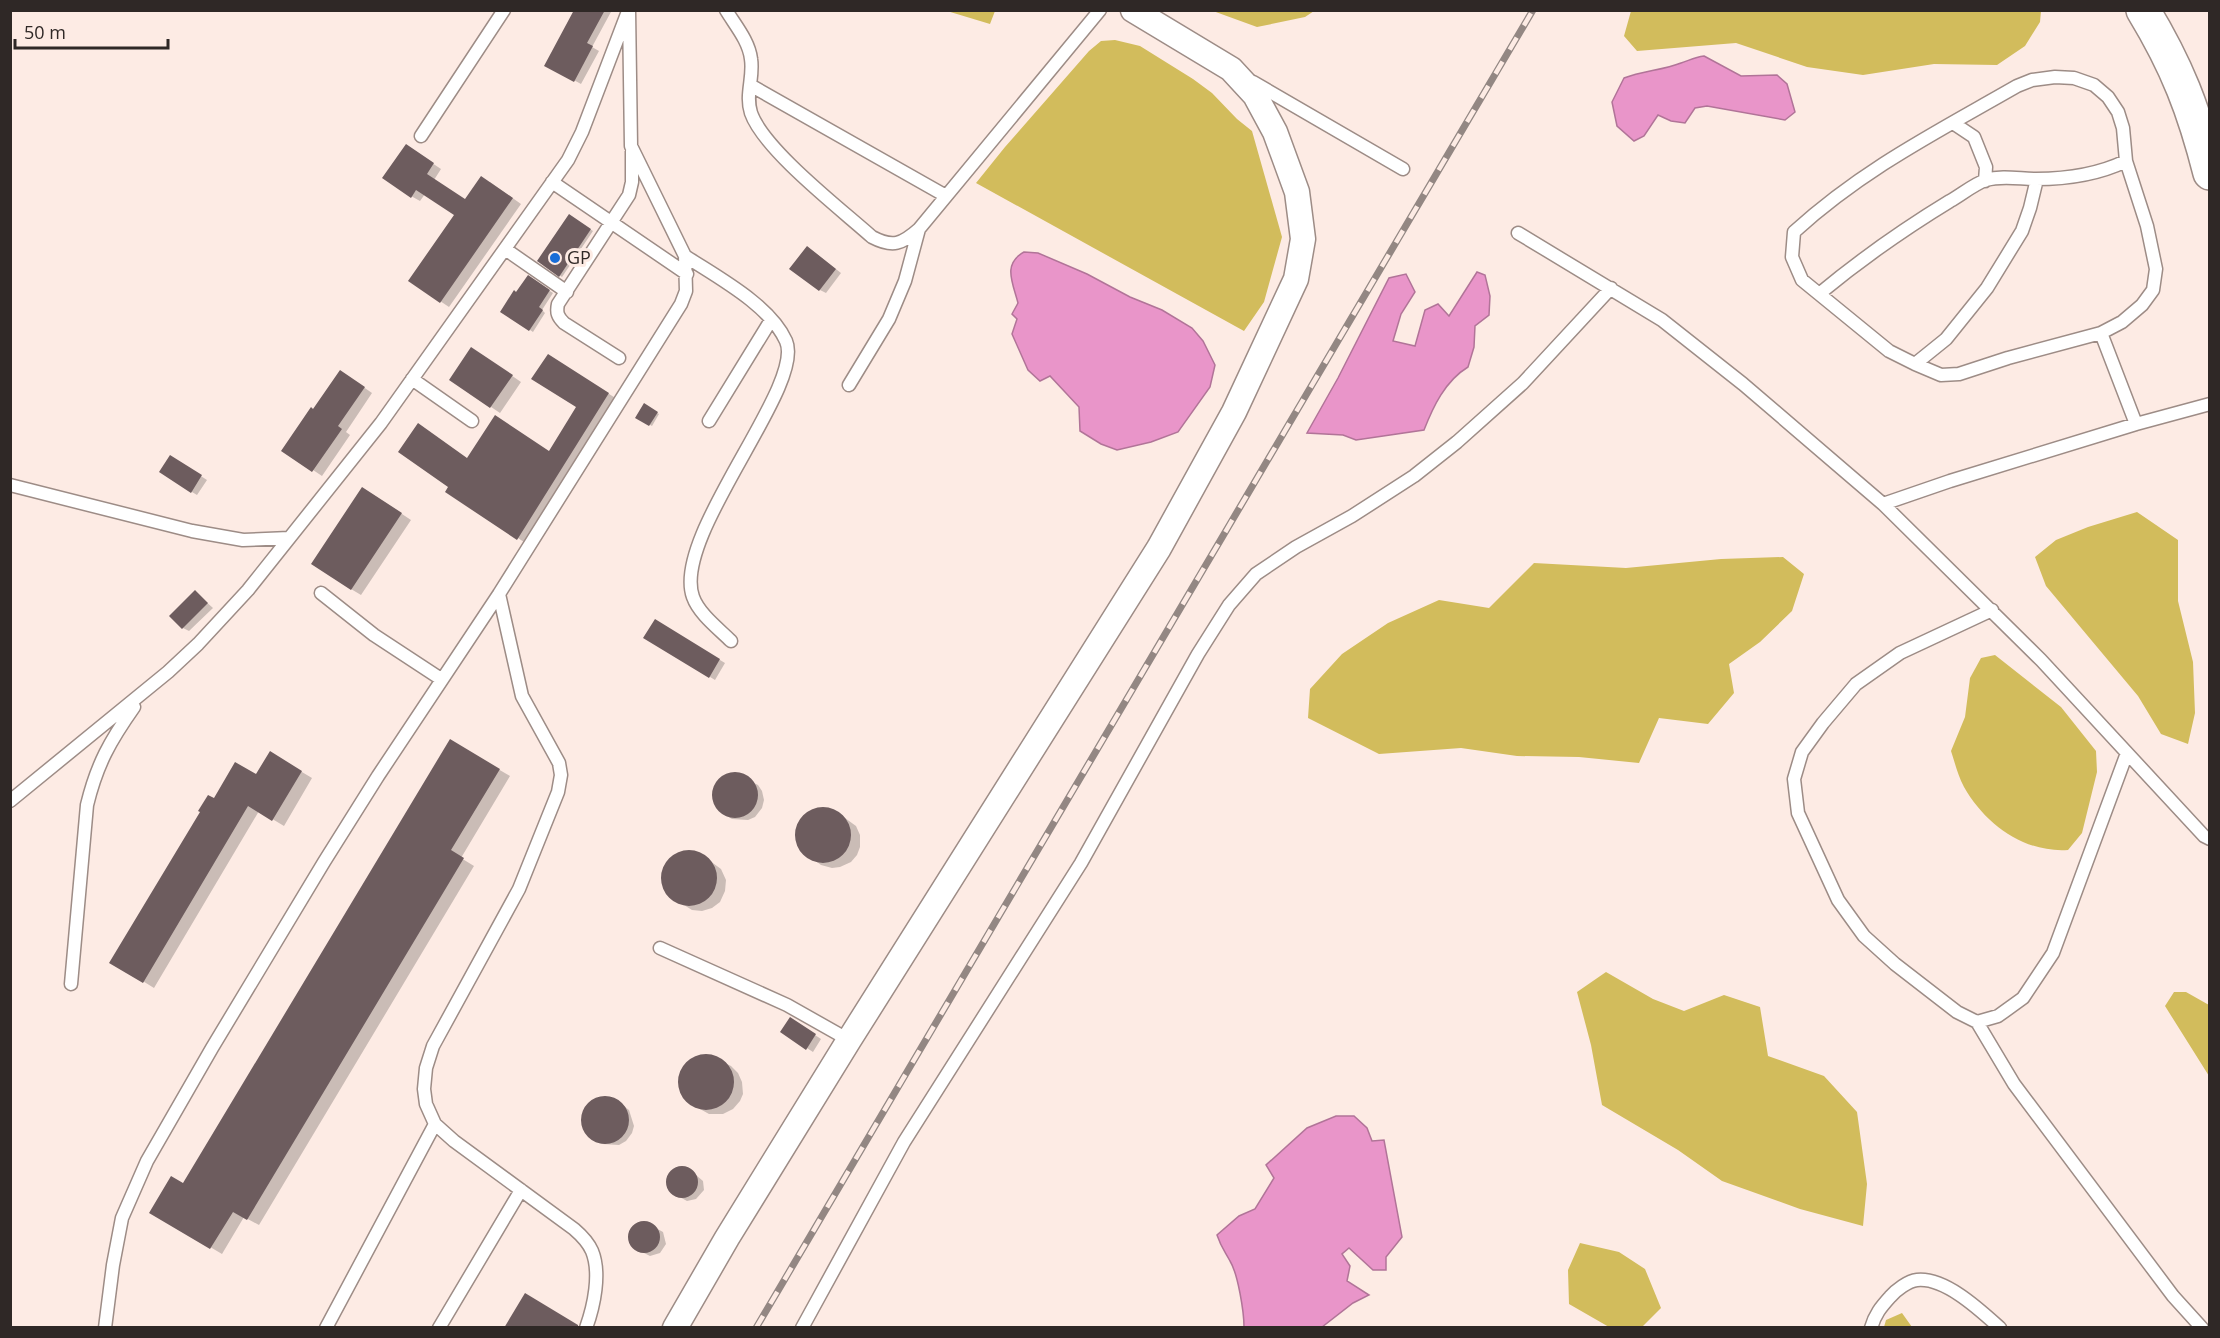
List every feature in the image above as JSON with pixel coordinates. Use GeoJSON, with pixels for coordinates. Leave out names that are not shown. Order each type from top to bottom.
{"type":"FeatureCollection","features":[{"type":"Feature","properties":{"kind":"main road"},"geometry":{"type":"LineString","coordinates":[[2143,10],[2164,44],[2185,88],[2200,132],[2210,173]]}},
{"type":"Feature","properties":{"kind":"street"},"geometry":{"type":"LineString","coordinates":[[675,1328],[727,1238],[849,1041],[1159,548],[1234,412],[1296,279],[1303,239],[1297,192],[1275,132],[1255,95],[1231,69],[1133,10]]}},
{"type":"Feature","properties":{"kind":"lane"},"geometry":{"type":"LineString","coordinates":[[421,136],[504,10]]}},
{"type":"Feature","properties":{"kind":"lane"},"geometry":{"type":"LineString","coordinates":[[619,358],[564,323],[557,310],[558,304],[629,195],[632,182],[632,146],[629,10]]}},
{"type":"Feature","properties":{"kind":"lane"},"geometry":{"type":"LineString","coordinates":[[10,801],[143,694],[198,644],[248,590],[381,423],[568,160],[582,132],[629,10]]}},
{"type":"Feature","properties":{"kind":"lane"},"geometry":{"type":"LineString","coordinates":[[725,11],[749,51],[752,61],[748,99],[751,114],[762,132],[782,156],[872,237],[885,244],[898,243],[919,229],[1100,10]]}},
{"type":"Feature","properties":{"kind":"lane"},"geometry":{"type":"LineString","coordinates":[[1231,69],[1403,169]]}},
{"type":"Feature","properties":{"kind":"lane"},"geometry":{"type":"LineString","coordinates":[[2055,77],[2074,78],[2094,85],[2108,97],[2118,112],[2123,128],[2126,161],[2153,249],[2156,269],[2153,290],[2142,305],[2122,322],[2101,333],[1959,374],[1941,375],[1889,351],[1802,280],[1792,257],[1794,232],[1818,210],[1868,173],[1922,139],[2017,86],[2032,80],[2055,77]]}},
{"type":"Feature","properties":{"kind":"lane"},"geometry":{"type":"LineString","coordinates":[[750,85],[946,196]]}},
{"type":"Feature","properties":{"kind":"lane"},"geometry":{"type":"LineString","coordinates":[[1953,123],[1974,137],[1986,167],[1985,181]]}},
{"type":"Feature","properties":{"kind":"lane"},"geometry":{"type":"LineString","coordinates":[[105,1328],[122,1218],[147,1161],[318,872],[441,679],[499,594],[681,304],[686,291],[685,256],[632,146]]}},
{"type":"Feature","properties":{"kind":"lane"},"geometry":{"type":"LineString","coordinates":[[1819,294],[1867,256],[1918,221],[1985,181],[2003,177],[2037,179],[2083,175],[2112,168],[2126,161]]}},
{"type":"Feature","properties":{"kind":"lane"},"geometry":{"type":"LineString","coordinates":[[1915,364],[1946,339],[1987,288],[2022,231],[2037,179]]}},
{"type":"Feature","properties":{"kind":"lane"},"geometry":{"type":"LineString","coordinates":[[552,182],[687,274]]}},
{"type":"Feature","properties":{"kind":"lane"},"geometry":{"type":"LineString","coordinates":[[849,385],[889,319],[905,281],[919,229]]}},
{"type":"Feature","properties":{"kind":"lane"},"geometry":{"type":"LineString","coordinates":[[1518,233],[1662,320],[1734,377],[1883,504],[1992,610],[2204,836],[2210,839]]}},
{"type":"Feature","properties":{"kind":"lane"},"geometry":{"type":"LineString","coordinates":[[505,249],[567,292]]}},
{"type":"Feature","properties":{"kind":"lane"},"geometry":{"type":"LineString","coordinates":[[685,256],[743,295],[771,320],[787,343],[788,354],[785,368],[777,388],[717,504],[692,565],[690,579],[693,599],[731,641]]}},
{"type":"Feature","properties":{"kind":"lane"},"geometry":{"type":"LineString","coordinates":[[802,1328],[904,1142],[1081,863],[1198,654],[1228,605],[1256,574],[1296,547],[1352,516],[1414,476],[1457,442],[1523,383],[1611,288]]}},
{"type":"Feature","properties":{"kind":"lane"},"geometry":{"type":"LineString","coordinates":[[709,421],[771,320]]}},
{"type":"Feature","properties":{"kind":"lane"},"geometry":{"type":"LineString","coordinates":[[2101,333],[2136,424]]}},
{"type":"Feature","properties":{"kind":"lane"},"geometry":{"type":"LineString","coordinates":[[412,379],[472,421]]}},
{"type":"Feature","properties":{"kind":"lane"},"geometry":{"type":"LineString","coordinates":[[1883,504],[2136,424],[2210,404]]}},
{"type":"Feature","properties":{"kind":"lane"},"geometry":{"type":"LineString","coordinates":[[10,485],[192,531],[243,540],[289,538]]}},
{"type":"Feature","properties":{"kind":"lane"},"geometry":{"type":"LineString","coordinates":[[321,593],[374,634],[441,679]]}},
{"type":"Feature","properties":{"kind":"lane"},"geometry":{"type":"LineString","coordinates":[[499,594],[522,696],[559,763],[561,775],[555,801],[519,889],[433,1046],[426,1068],[424,1089],[426,1104],[435,1124],[454,1141],[574,1228],[584,1238],[592,1252],[595,1269],[591,1313],[586,1328]]}},
{"type":"Feature","properties":{"kind":"lane"},"geometry":{"type":"LineString","coordinates":[[1992,610],[1900,653],[1856,684],[1802,752],[1794,780],[1798,813],[1838,900],[1864,936],[1895,964],[1957,1012],[1977,1022],[2014,1084],[2173,1296],[2202,1328]]}},
{"type":"Feature","properties":{"kind":"lane"},"geometry":{"type":"LineString","coordinates":[[70,984],[87,805],[103,754],[143,694]]}},
{"type":"Feature","properties":{"kind":"lane"},"geometry":{"type":"LineString","coordinates":[[1977,1022],[1998,1016],[2023,998],[2053,953],[2127,753]]}},
{"type":"Feature","properties":{"kind":"lane"},"geometry":{"type":"LineString","coordinates":[[660,948],[787,1005],[849,1041]]}},
{"type":"Feature","properties":{"kind":"lane"},"geometry":{"type":"LineString","coordinates":[[326,1328],[435,1124]]}},
{"type":"Feature","properties":{"kind":"lane"},"geometry":{"type":"LineString","coordinates":[[439,1328],[521,1190]]}},
{"type":"Feature","properties":{"kind":"lane"},"geometry":{"type":"LineString","coordinates":[[1871,1328],[1876,1311],[1898,1289],[1917,1280],[1942,1285],[1966,1298],[2000,1328]]}},
{"type":"Feature","properties":{"kind":"shaded area"},"geometry":{"type":"Polygon","coordinates":[[[1631,10],[2041,11],[2040,22],[2025,46],[1997,65],[1934,64],[1863,75],[1807,67],[1736,43],[1637,51],[1624,36],[1631,10]]]}},
{"type":"Feature","properties":{"kind":"shaded area"},"geometry":{"type":"Polygon","coordinates":[[[947,11],[995,11],[990,24],[947,11]]]}},
{"type":"Feature","properties":{"kind":"shaded area"},"geometry":{"type":"Polygon","coordinates":[[[1213,11],[1314,11],[1305,17],[1257,27],[1213,11]]]}},
{"type":"Feature","properties":{"kind":"shaded area"},"geometry":{"type":"Polygon","coordinates":[[[1115,40],[1140,46],[1193,79],[1212,93],[1252,131],[1282,237],[1264,302],[1244,331],[976,183],[1089,51],[1101,41],[1115,40]]]}},
{"type":"Feature","properties":{"kind":"shaded area"},"geometry":{"type":"Polygon","coordinates":[[[1704,56],[1741,76],[1777,75],[1787,84],[1795,112],[1785,120],[1707,106],[1695,108],[1685,123],[1671,121],[1658,115],[1644,136],[1634,141],[1617,126],[1612,102],[1624,78],[1704,56]]]}},
{"type":"Feature","properties":{"kind":"shaded area"},"geometry":{"type":"Polygon","coordinates":[[[1024,252],[1038,253],[1087,274],[1130,297],[1162,310],[1192,328],[1203,341],[1215,365],[1210,387],[1178,432],[1151,442],[1117,450],[1101,444],[1080,431],[1079,407],[1050,376],[1040,381],[1028,370],[1012,334],[1017,319],[1012,314],[1018,303],[1011,268],[1017,257],[1024,252]]]}},
{"type":"Feature","properties":{"kind":"shaded area"},"geometry":{"type":"Polygon","coordinates":[[[1477,272],[1485,275],[1490,296],[1489,315],[1475,326],[1474,347],[1468,367],[1446,387],[1424,430],[1356,440],[1343,435],[1307,433],[1389,278],[1406,274],[1415,292],[1401,314],[1393,341],[1415,346],[1425,310],[1438,304],[1449,316],[1477,272]]]}},
{"type":"Feature","properties":{"kind":"shaded area"},"geometry":{"type":"Polygon","coordinates":[[[2137,512],[2178,540],[2178,601],[2193,662],[2195,713],[2188,744],[2161,734],[2138,696],[2046,586],[2035,557],[2056,540],[2088,527],[2137,512]]]}},
{"type":"Feature","properties":{"kind":"shaded area"},"geometry":{"type":"Polygon","coordinates":[[[1783,557],[1804,574],[1792,611],[1760,642],[1729,664],[1734,693],[1708,724],[1659,718],[1639,763],[1579,757],[1517,756],[1461,748],[1379,754],[1308,718],[1310,689],[1342,654],[1388,623],[1439,600],[1489,608],[1534,563],[1626,568],[1721,559],[1783,557]]]}},
{"type":"Feature","properties":{"kind":"shaded area"},"geometry":{"type":"Polygon","coordinates":[[[1995,655],[2061,707],[2096,751],[2097,772],[2082,833],[2068,850],[2036,847],[2007,834],[1983,813],[1964,787],[1958,774],[1951,751],[1965,717],[1970,678],[1981,658],[1995,655]]]}},
{"type":"Feature","properties":{"kind":"shaded area"},"geometry":{"type":"Polygon","coordinates":[[[1606,972],[1653,999],[1684,1011],[1724,995],[1760,1007],[1768,1056],[1824,1076],[1857,1112],[1867,1184],[1863,1226],[1800,1209],[1722,1181],[1678,1150],[1602,1105],[1591,1045],[1577,992],[1606,972]]]}},
{"type":"Feature","properties":{"kind":"shaded area"},"geometry":{"type":"Polygon","coordinates":[[[2174,992],[2186,992],[2209,1005],[2209,1076],[2165,1006],[2174,992]]]}},
{"type":"Feature","properties":{"kind":"shaded area"},"geometry":{"type":"Polygon","coordinates":[[[1336,1116],[1354,1116],[1367,1128],[1372,1141],[1384,1140],[1402,1237],[1386,1257],[1386,1270],[1373,1270],[1349,1248],[1342,1254],[1350,1266],[1347,1281],[1369,1295],[1353,1303],[1322,1327],[1244,1327],[1236,1275],[1217,1235],[1239,1216],[1255,1209],[1274,1178],[1266,1165],[1307,1128],[1336,1116]]]}},
{"type":"Feature","properties":{"kind":"shaded area"},"geometry":{"type":"Polygon","coordinates":[[[1580,1243],[1619,1252],[1645,1269],[1661,1308],[1642,1327],[1609,1327],[1569,1304],[1568,1270],[1580,1243]]]}},
{"type":"Feature","properties":{"kind":"shaded area"},"geometry":{"type":"Polygon","coordinates":[[[1902,1313],[1912,1327],[1884,1327],[1886,1320],[1902,1313]]]}},
{"type":"Feature","properties":{"kind":"building"},"geometry":{"type":"Polygon","coordinates":[[[574,10],[605,10],[587,43],[593,46],[574,82],[544,66],[574,10]]]}},
{"type":"Feature","properties":{"kind":"building"},"geometry":{"type":"Polygon","coordinates":[[[406,144],[434,163],[427,174],[465,199],[481,176],[513,198],[440,303],[408,281],[454,215],[416,190],[411,198],[382,178],[406,144]]]}},
{"type":"Feature","properties":{"kind":"building"},"geometry":{"type":"Polygon","coordinates":[[[569,214],[591,229],[559,277],[537,261],[569,214]]]}},
{"type":"Feature","properties":{"kind":"building"},"geometry":{"type":"Polygon","coordinates":[[[807,246],[836,269],[819,291],[789,269],[807,246]]]}},
{"type":"Feature","properties":{"kind":"building"},"geometry":{"type":"Polygon","coordinates":[[[528,275],[550,290],[539,307],[543,310],[529,331],[500,312],[514,290],[516,292],[528,275]]]}},
{"type":"Feature","properties":{"kind":"building"},"geometry":{"type":"Polygon","coordinates":[[[471,347],[513,375],[490,408],[449,380],[471,347]]]}},
{"type":"Feature","properties":{"kind":"building"},"geometry":{"type":"Polygon","coordinates":[[[548,354],[609,393],[517,540],[445,492],[448,487],[398,452],[418,423],[467,458],[495,415],[549,451],[576,407],[531,379],[548,354]]]}},
{"type":"Feature","properties":{"kind":"building"},"geometry":{"type":"Polygon","coordinates":[[[340,370],[365,387],[338,426],[342,429],[312,472],[281,451],[340,370]]]}},
{"type":"Feature","properties":{"kind":"building"},"geometry":{"type":"Polygon","coordinates":[[[644,403],[658,412],[649,426],[635,418],[644,403]]]}},
{"type":"Feature","properties":{"kind":"building"},"geometry":{"type":"Polygon","coordinates":[[[170,455],[202,475],[191,493],[159,472],[170,455]]]}},
{"type":"Feature","properties":{"kind":"building"},"geometry":{"type":"Polygon","coordinates":[[[362,487],[402,513],[351,590],[311,564],[362,487]]]}},
{"type":"Feature","properties":{"kind":"building"},"geometry":{"type":"Polygon","coordinates":[[[195,590],[208,603],[182,629],[169,616],[195,590]]]}},
{"type":"Feature","properties":{"kind":"building"},"geometry":{"type":"Polygon","coordinates":[[[655,619],[720,659],[709,678],[643,638],[655,619]]]}},
{"type":"Feature","properties":{"kind":"building"},"geometry":{"type":"Polygon","coordinates":[[[450,739],[500,769],[451,850],[464,858],[247,1220],[233,1212],[210,1249],[149,1213],[171,1176],[183,1183],[450,739]]]}},
{"type":"Feature","properties":{"kind":"building"},"geometry":{"type":"Polygon","coordinates":[[[270,751],[302,771],[272,821],[248,806],[143,983],[109,963],[208,795],[214,798],[235,762],[256,774],[270,751]]]}},
{"type":"Feature","properties":{"kind":"building"},"geometry":{"type":"Polygon","coordinates":[[[735,772],[751,779],[758,795],[751,811],[735,818],[719,811],[712,795],[719,779],[735,772]]]}},
{"type":"Feature","properties":{"kind":"building"},"geometry":{"type":"Polygon","coordinates":[[[817,807],[829,807],[843,815],[851,829],[849,846],[843,855],[829,863],[817,863],[800,851],[795,841],[795,829],[807,812],[817,807]]]}},
{"type":"Feature","properties":{"kind":"building"},"geometry":{"type":"Polygon","coordinates":[[[683,850],[695,850],[709,858],[717,872],[715,889],[709,898],[695,906],[683,906],[666,894],[661,884],[661,872],[673,855],[683,850]]]}},
{"type":"Feature","properties":{"kind":"building"},"geometry":{"type":"Polygon","coordinates":[[[790,1017],[816,1034],[806,1050],[780,1032],[790,1017]]]}},
{"type":"Feature","properties":{"kind":"building"},"geometry":{"type":"Polygon","coordinates":[[[701,1054],[711,1054],[726,1062],[732,1071],[734,1082],[732,1093],[726,1102],[711,1110],[701,1110],[690,1105],[683,1098],[678,1087],[678,1077],[683,1066],[690,1059],[701,1054]]]}},
{"type":"Feature","properties":{"kind":"building"},"geometry":{"type":"Polygon","coordinates":[[[605,1096],[622,1103],[629,1120],[622,1137],[605,1144],[588,1137],[581,1120],[588,1103],[605,1096]]]}},
{"type":"Feature","properties":{"kind":"building"},"geometry":{"type":"Polygon","coordinates":[[[682,1166],[693,1171],[698,1182],[693,1193],[682,1198],[671,1193],[666,1182],[671,1171],[682,1166]]]}},
{"type":"Feature","properties":{"kind":"building"},"geometry":{"type":"Polygon","coordinates":[[[644,1221],[655,1226],[660,1237],[655,1248],[644,1253],[633,1248],[628,1237],[633,1226],[644,1221]]]}},
{"type":"Feature","properties":{"kind":"building"},"geometry":{"type":"Polygon","coordinates":[[[525,1293],[578,1325],[578,1328],[504,1328],[525,1293]]]}},
{"type":"Feature","properties":{"kind":"railway"},"geometry":{"type":"LineString","coordinates":[[756,1328],[1533,10]]}},
{"type":"Feature","properties":{"kind":"place","name":"GP"},"geometry":{"type":"Point","coordinates":[555,258]}}]}
